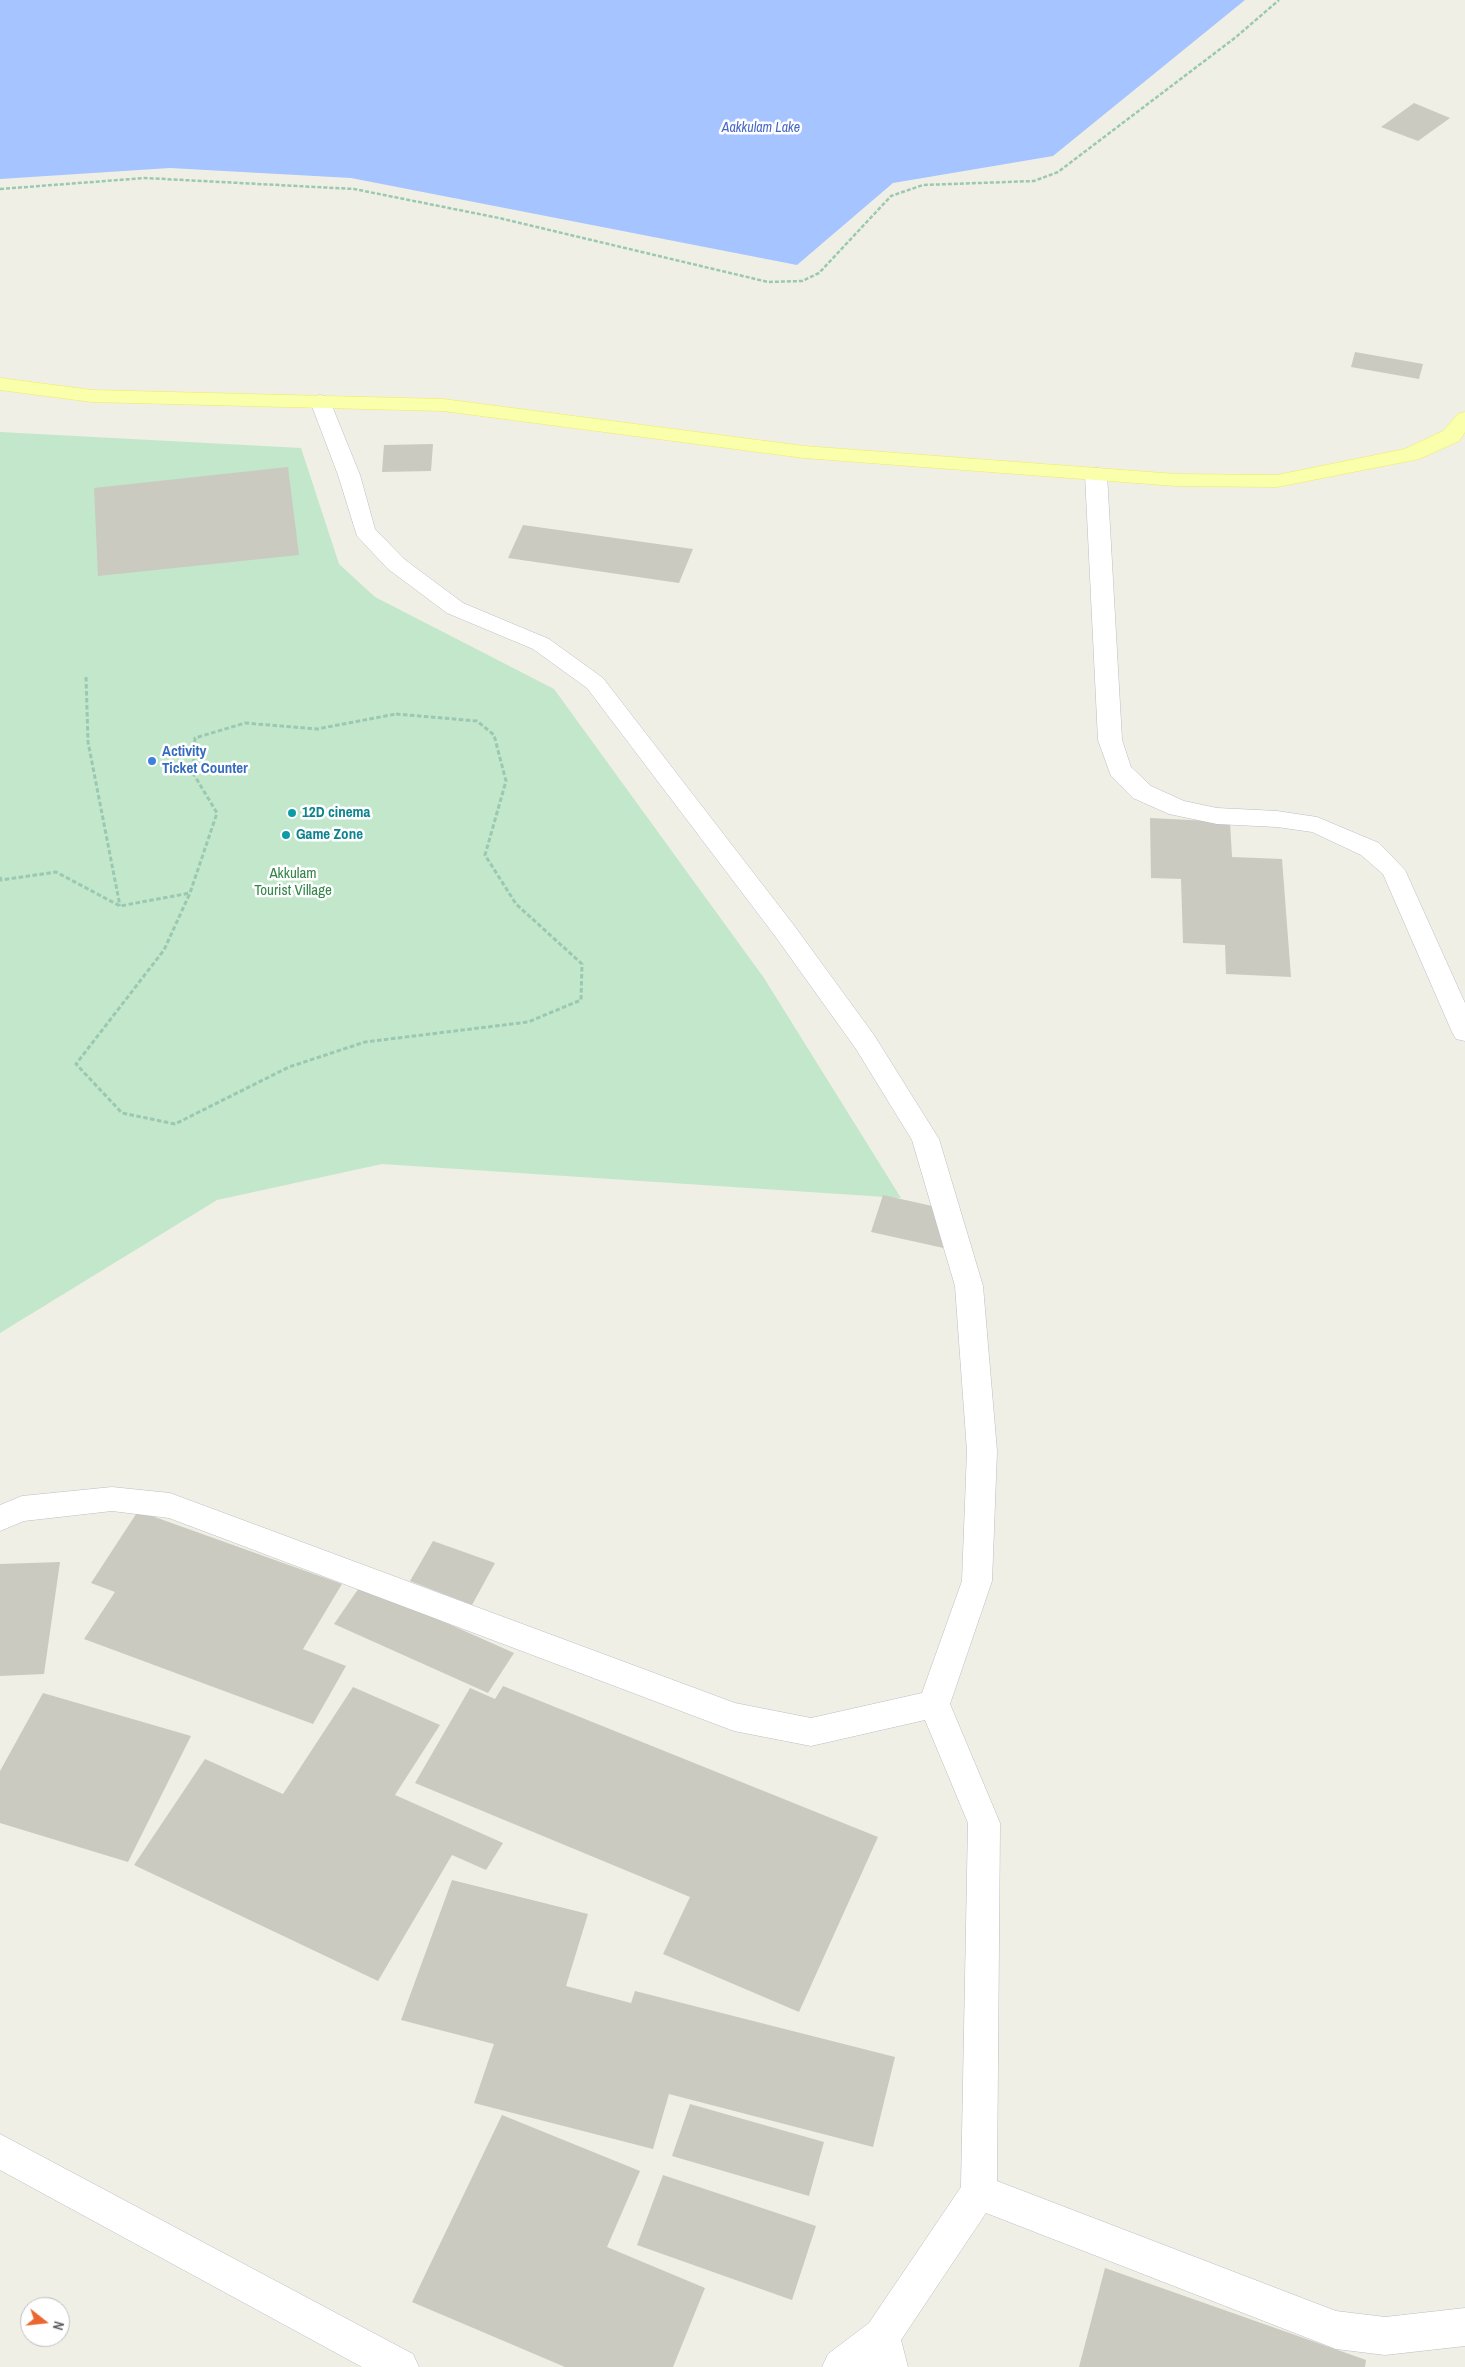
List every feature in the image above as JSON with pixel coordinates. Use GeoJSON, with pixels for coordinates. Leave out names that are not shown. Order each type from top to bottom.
{"type":"FeatureCollection","features":[{"type":"Feature","properties":{"kind":"main road"},"geometry":{"type":"LineString","coordinates":[[0,384],[92,396],[443,405],[804,452],[1176,480],[1277,481],[1411,454],[1451,436],[1465,418]]}},
{"type":"Feature","properties":{"kind":"lane"},"geometry":{"type":"LineString","coordinates":[[320,402],[349,475],[364,531],[396,564],[455,608],[540,644],[595,683],[784,930],[866,1042],[925,1139],[969,1286],[982,1451],[977,1581],[934,1704],[984,1823],[978,2192],[886,2352],[841,2367]]}},
{"type":"Feature","properties":{"kind":"lane"},"geometry":{"type":"LineString","coordinates":[[1096,474],[1110,740],[1120,770],[1142,792],[1178,808],[1218,816],[1277,819],[1317,825],[1370,849],[1393,870],[1465,1032]]}},
{"type":"Feature","properties":{"kind":"lane"},"geometry":{"type":"LineString","coordinates":[[0,1518],[22,1509],[112,1499],[170,1506],[734,1718],[812,1732],[934,1704]]}},
{"type":"Feature","properties":{"kind":"lane"},"geometry":{"type":"LineString","coordinates":[[0,2151],[400,2367]]}},
{"type":"Feature","properties":{"kind":"lane"},"geometry":{"type":"LineString","coordinates":[[978,2192],[1336,2330],[1385,2336],[1465,2327]]}},
{"type":"Feature","properties":{"kind":"path"},"geometry":{"type":"LineString","coordinates":[[0,189],[145,178],[354,189],[499,218],[768,282],[787,283],[802,281],[819,273],[891,196],[923,186],[1034,181],[1058,172],[1236,37],[1279,0]]}},
{"type":"Feature","properties":{"kind":"path"},"geometry":{"type":"LineString","coordinates":[[86,677],[88,742],[120,906]]}},
{"type":"Feature","properties":{"kind":"path"},"geometry":{"type":"LineString","coordinates":[[396,714],[476,721],[494,735],[506,781],[485,854],[516,904],[582,964],[581,1000],[528,1022],[365,1042],[289,1067],[175,1124],[122,1113],[76,1064],[164,950],[190,893],[217,813],[193,773],[195,738],[245,723],[317,729],[396,714]]}},
{"type":"Feature","properties":{"kind":"path"},"geometry":{"type":"LineString","coordinates":[[0,877],[1,880],[56,872],[120,906],[190,893]]}},
{"type":"Feature","properties":{"kind":"green space","name":"Akkulam Tourist Village"},"geometry":{"type":"Polygon","coordinates":[[[0,432],[301,448],[339,564],[375,597],[554,689],[764,978],[901,1198],[382,1164],[217,1200],[0,1333],[0,432]]]}},
{"type":"Feature","properties":{"kind":"water","name":"Aakkulam Lake"},"geometry":{"type":"Polygon","coordinates":[[[0,0],[1245,0],[1053,156],[893,183],[797,265],[351,178],[170,168],[0,179],[0,0]]]}},
{"type":"Feature","properties":{"kind":"building"},"geometry":{"type":"Polygon","coordinates":[[[1414,103],[1450,118],[1418,141],[1381,127],[1414,103]]]}},
{"type":"Feature","properties":{"kind":"building"},"geometry":{"type":"Polygon","coordinates":[[[1355,352],[1423,364],[1419,379],[1351,367],[1355,352]]]}},
{"type":"Feature","properties":{"kind":"building"},"geometry":{"type":"Polygon","coordinates":[[[433,444],[431,471],[382,472],[384,445],[433,444]]]}},
{"type":"Feature","properties":{"kind":"building"},"geometry":{"type":"Polygon","coordinates":[[[288,467],[299,555],[98,576],[94,488],[288,467]]]}},
{"type":"Feature","properties":{"kind":"building"},"geometry":{"type":"Polygon","coordinates":[[[523,525],[693,549],[679,583],[508,558],[523,525]]]}},
{"type":"Feature","properties":{"kind":"building"},"geometry":{"type":"Polygon","coordinates":[[[1150,818],[1230,822],[1232,857],[1282,859],[1291,977],[1226,974],[1225,945],[1183,943],[1181,879],[1151,878],[1150,818]]]}},
{"type":"Feature","properties":{"kind":"building"},"geometry":{"type":"Polygon","coordinates":[[[883,1195],[959,1212],[948,1249],[871,1232],[883,1195]]]}},
{"type":"Feature","properties":{"kind":"building"},"geometry":{"type":"Polygon","coordinates":[[[138,1511],[342,1584],[303,1649],[346,1666],[313,1724],[84,1639],[115,1592],[91,1583],[138,1511]]]}},
{"type":"Feature","properties":{"kind":"building"},"geometry":{"type":"Polygon","coordinates":[[[433,1541],[495,1563],[472,1605],[410,1581],[433,1541]]]}},
{"type":"Feature","properties":{"kind":"building"},"geometry":{"type":"Polygon","coordinates":[[[60,1562],[44,1674],[0,1676],[0,1564],[60,1562]]]}},
{"type":"Feature","properties":{"kind":"building"},"geometry":{"type":"Polygon","coordinates":[[[361,1585],[514,1653],[488,1693],[334,1624],[361,1585]]]}},
{"type":"Feature","properties":{"kind":"building"},"geometry":{"type":"Polygon","coordinates":[[[503,1686],[878,1837],[799,2012],[663,1954],[690,1897],[415,1783],[470,1688],[495,1699],[503,1686]]]}},
{"type":"Feature","properties":{"kind":"building"},"geometry":{"type":"Polygon","coordinates":[[[353,1687],[440,1725],[395,1795],[503,1843],[486,1870],[452,1855],[378,1981],[134,1865],[205,1759],[283,1794],[353,1687]]]}},
{"type":"Feature","properties":{"kind":"building"},"geometry":{"type":"Polygon","coordinates":[[[43,1693],[191,1736],[128,1862],[0,1823],[0,1771],[43,1693]]]}},
{"type":"Feature","properties":{"kind":"building"},"geometry":{"type":"Polygon","coordinates":[[[452,1880],[588,1914],[566,1986],[631,2003],[635,1991],[895,2057],[873,2147],[669,2094],[653,2149],[474,2103],[494,2044],[401,2020],[452,1880]]]}},
{"type":"Feature","properties":{"kind":"building"},"geometry":{"type":"Polygon","coordinates":[[[690,2104],[824,2142],[809,2196],[672,2156],[690,2104]]]}},
{"type":"Feature","properties":{"kind":"building"},"geometry":{"type":"Polygon","coordinates":[[[502,2115],[640,2171],[607,2247],[705,2288],[673,2367],[565,2367],[412,2302],[502,2115]]]}},
{"type":"Feature","properties":{"kind":"building"},"geometry":{"type":"Polygon","coordinates":[[[663,2175],[816,2226],[792,2300],[637,2245],[663,2175]]]}},
{"type":"Feature","properties":{"kind":"building"},"geometry":{"type":"Polygon","coordinates":[[[1105,2268],[1366,2360],[1365,2367],[1079,2367],[1105,2268]]]}},
{"type":"Feature","properties":{"kind":"place","name":"Activity Ticket Counter"},"geometry":{"type":"Point","coordinates":[152,761]}},
{"type":"Feature","properties":{"kind":"place","name":"12D cinema"},"geometry":{"type":"Point","coordinates":[292,813]}},
{"type":"Feature","properties":{"kind":"place","name":"Game Zone"},"geometry":{"type":"Point","coordinates":[286,835]}}]}
